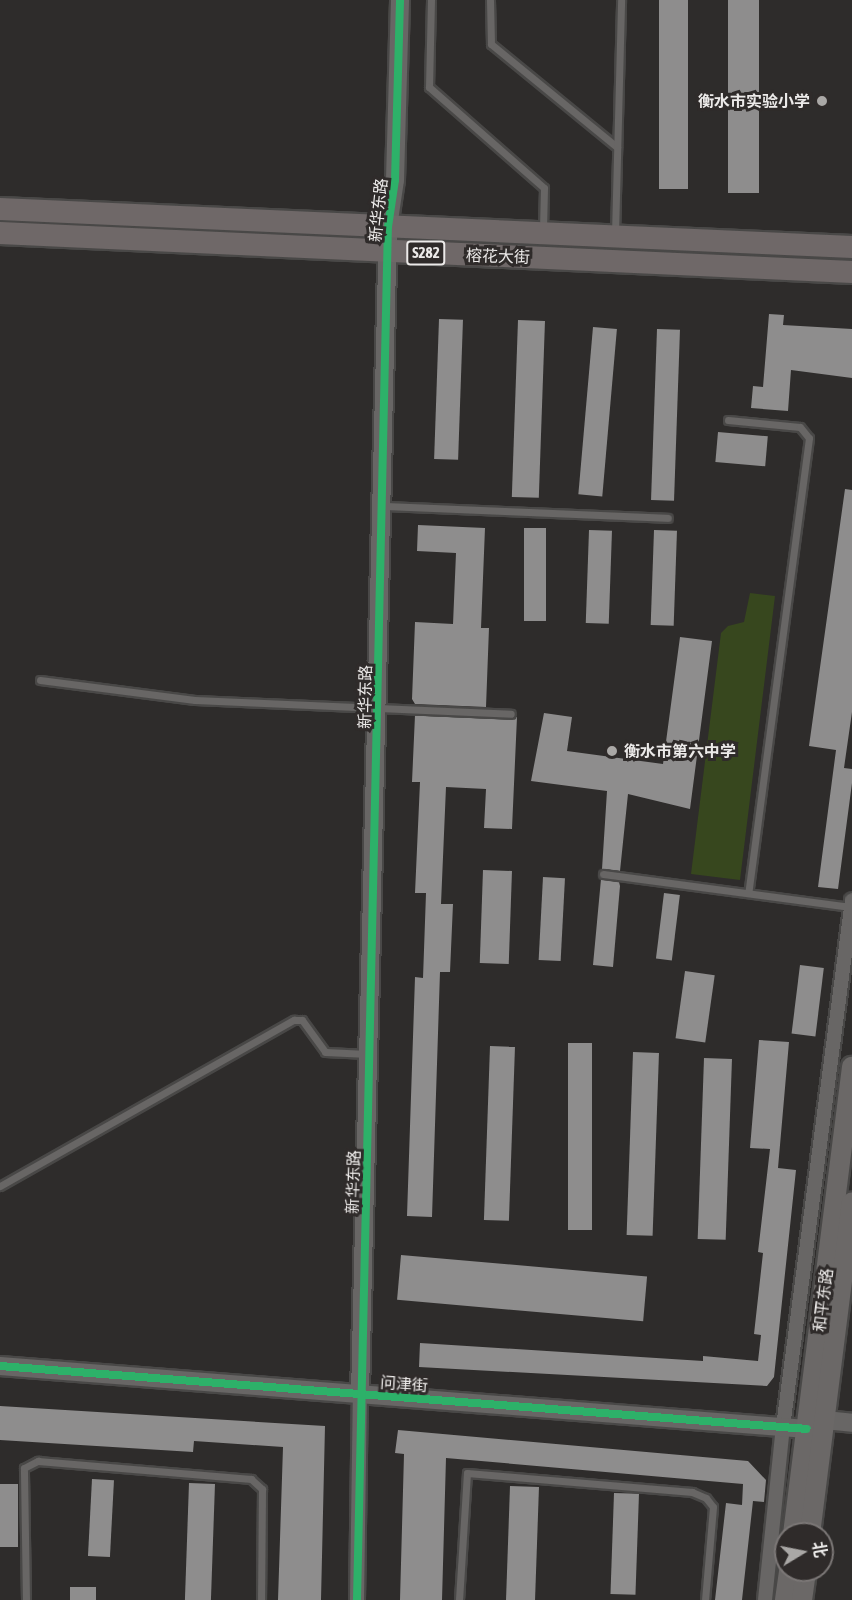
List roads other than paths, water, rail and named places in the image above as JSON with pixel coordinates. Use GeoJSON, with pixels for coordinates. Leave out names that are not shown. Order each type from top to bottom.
{"type":"FeatureCollection","features":[{"type":"Feature","properties":{"kind":"main road","name":"榕花大街"},"geometry":{"type":"LineString","coordinates":[[0,209],[852,246]]}},
{"type":"Feature","properties":{"kind":"main road","name":"榕花大街"},"geometry":{"type":"LineString","coordinates":[[0,233],[852,272]]}},
{"type":"Feature","properties":{"kind":"main road","name":"和平东路"},"geometry":{"type":"LineString","coordinates":[[795,1522],[852,1067]]}},
{"type":"Feature","properties":{"kind":"main road","name":"和平东路"},"geometry":{"type":"LineString","coordinates":[[812,1522],[825,1420],[847,1289],[852,1203]]}},
{"type":"Feature","properties":{"kind":"main road"},"geometry":{"type":"LineString","coordinates":[[785,1600],[787,1582]]}},
{"type":"Feature","properties":{"kind":"main road"},"geometry":{"type":"LineString","coordinates":[[802,1600],[804,1582]]}},
{"type":"Feature","properties":{"kind":"street","name":"新华东路"},"geometry":{"type":"LineString","coordinates":[[388,0],[383,180],[388,227]]}},
{"type":"Feature","properties":{"kind":"street","name":"新华东路"},"geometry":{"type":"LineString","coordinates":[[360,1394],[370,1054],[387,251],[395,180],[400,0]]}},
{"type":"Feature","properties":{"kind":"street"},"geometry":{"type":"LineString","coordinates":[[765,1600],[783,1427],[852,903]]}},
{"type":"Feature","properties":{"kind":"street","name":"问津街"},"geometry":{"type":"LineString","coordinates":[[0,1366],[807,1429]]}},
{"type":"Feature","properties":{"kind":"street"},"geometry":{"type":"LineString","coordinates":[[357,1600],[360,1394]]}},
{"type":"Feature","properties":{"kind":"street"},"geometry":{"type":"LineString","coordinates":[[825,1420],[852,1423]]}},
{"type":"Feature","properties":{"kind":"lane"},"geometry":{"type":"LineString","coordinates":[[431,0],[429,87],[544,188],[543,233]]}},
{"type":"Feature","properties":{"kind":"lane"},"geometry":{"type":"LineString","coordinates":[[490,0],[491,44],[617,147]]}},
{"type":"Feature","properties":{"kind":"lane"},"geometry":{"type":"LineString","coordinates":[[615,236],[621,0]]}},
{"type":"Feature","properties":{"kind":"lane"},"geometry":{"type":"LineString","coordinates":[[728,420],[800,427],[810,438],[748,893]]}},
{"type":"Feature","properties":{"kind":"lane"},"geometry":{"type":"LineString","coordinates":[[382,506],[668,518]]}},
{"type":"Feature","properties":{"kind":"lane"},"geometry":{"type":"LineString","coordinates":[[40,680],[144,696],[511,714]]}},
{"type":"Feature","properties":{"kind":"lane"},"geometry":{"type":"LineString","coordinates":[[603,874],[748,893],[852,903]]}},
{"type":"Feature","properties":{"kind":"lane"},"geometry":{"type":"LineString","coordinates":[[0,1186],[294,1020],[302,1020],[325,1052],[370,1054]]}},
{"type":"Feature","properties":{"kind":"lane"},"geometry":{"type":"LineString","coordinates":[[26,1600],[24,1468],[38,1461],[251,1479],[262,1489],[261,1600]]}},
{"type":"Feature","properties":{"kind":"lane"},"geometry":{"type":"LineString","coordinates":[[459,1600],[467,1473],[692,1492],[706,1498],[713,1507],[705,1600]]}},
{"type":"Feature","properties":{"kind":"place","name":"衡水市实验小学"},"geometry":{"type":"Point","coordinates":[822,101]}},
{"type":"Feature","properties":{"kind":"place","name":"衡水市第六中学"},"geometry":{"type":"Point","coordinates":[612,751]}}]}
